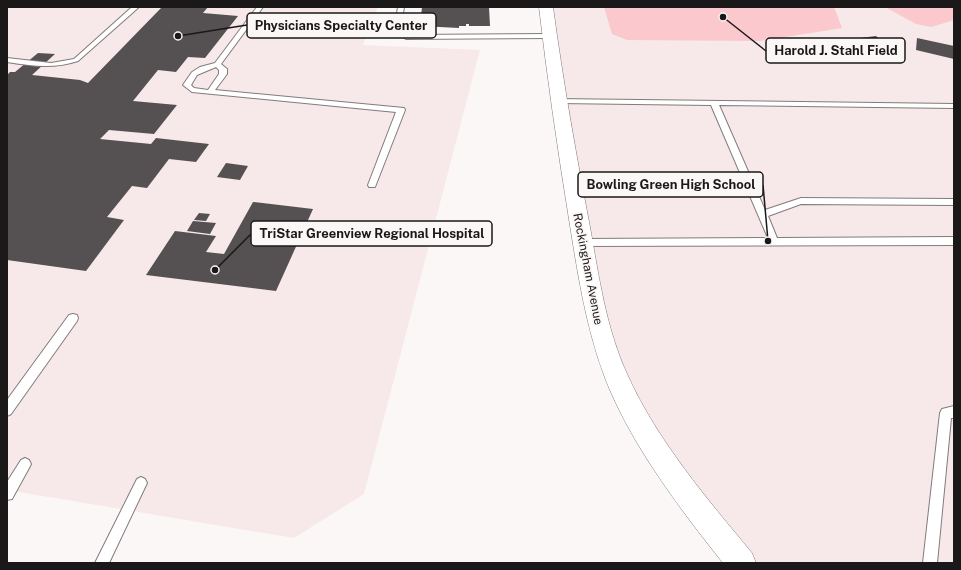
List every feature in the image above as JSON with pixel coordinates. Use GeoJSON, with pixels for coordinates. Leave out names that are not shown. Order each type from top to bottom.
{"type":"FeatureCollection","features":[{"type":"Feature","properties":{"kind":"street","name":"Rockingham Avenue"},"geometry":{"type":"LineString","coordinates":[[546,7],[558,101],[593,303],[603,340],[618,379],[638,420],[664,462],[695,506],[742,563]]}},
{"type":"Feature","properties":{"kind":"lane"},"geometry":{"type":"LineString","coordinates":[[7,60],[49,65],[66,64],[76,60],[136,7]]}},
{"type":"Feature","properties":{"kind":"lane"},"geometry":{"type":"LineString","coordinates":[[260,7],[217,64],[206,67],[195,73],[189,79],[187,85],[192,90],[401,110],[372,185]]}},
{"type":"Feature","properties":{"kind":"lane"},"geometry":{"type":"LineString","coordinates":[[401,7],[397,32],[406,37],[550,36]]}},
{"type":"Feature","properties":{"kind":"lane"},"geometry":{"type":"LineString","coordinates":[[210,92],[222,74],[223,68],[217,64]]}},
{"type":"Feature","properties":{"kind":"lane"},"geometry":{"type":"LineString","coordinates":[[558,101],[954,106]]}},
{"type":"Feature","properties":{"kind":"lane"},"geometry":{"type":"LineString","coordinates":[[714,103],[774,241]]}},
{"type":"Feature","properties":{"kind":"lane"},"geometry":{"type":"LineString","coordinates":[[763,214],[801,201],[954,202]]}},
{"type":"Feature","properties":{"kind":"lane"},"geometry":{"type":"LineString","coordinates":[[583,243],[904,240],[954,241]]}},
{"type":"Feature","properties":{"kind":"lane"},"geometry":{"type":"LineString","coordinates":[[7,410],[73,318]]}},
{"type":"Feature","properties":{"kind":"lane"},"geometry":{"type":"LineString","coordinates":[[930,563],[946,413],[954,412]]}},
{"type":"Feature","properties":{"kind":"lane"},"geometry":{"type":"LineString","coordinates":[[7,494],[25,464]]}},
{"type":"Feature","properties":{"kind":"lane"},"geometry":{"type":"LineString","coordinates":[[102,563],[141,483]]}},
{"type":"Feature","properties":{"kind":"shaded area"},"geometry":{"type":"Polygon","coordinates":[[[7,7],[378,7],[363,45],[480,50],[364,494],[294,538],[7,490],[7,7]]]}},
{"type":"Feature","properties":{"kind":"shaded area"},"geometry":{"type":"Polygon","coordinates":[[[546,7],[954,7],[954,563],[746,563],[638,420],[593,303],[546,7]]]}},
{"type":"Feature","properties":{"kind":"shaded area"},"geometry":{"type":"Polygon","coordinates":[[[604,7],[834,7],[842,28],[760,41],[627,40],[612,34],[604,7]]]}},
{"type":"Feature","properties":{"kind":"shaded area"},"geometry":{"type":"Polygon","coordinates":[[[885,7],[954,7],[954,20],[931,27],[916,24],[885,7]]]}},
{"type":"Feature","properties":{"kind":"building"},"geometry":{"type":"Polygon","coordinates":[[[162,7],[208,7],[203,13],[238,16],[205,58],[188,57],[176,72],[158,70],[133,101],[177,105],[154,134],[109,130],[100,139],[151,144],[156,138],[209,144],[196,162],[169,159],[147,188],[132,186],[107,217],[124,220],[86,271],[7,260],[7,75],[10,72],[15,72],[38,53],[55,54],[32,75],[80,80],[88,83],[162,7]]]}},
{"type":"Feature","properties":{"kind":"building"},"geometry":{"type":"Polygon","coordinates":[[[422,7],[489,7],[490,26],[469,26],[469,24],[466,24],[466,26],[459,26],[459,28],[420,26],[422,7]]]}},
{"type":"Feature","properties":{"kind":"building"},"geometry":{"type":"Polygon","coordinates":[[[876,36],[895,52],[822,61],[805,45],[876,36]]]}},
{"type":"Feature","properties":{"kind":"building"},"geometry":{"type":"Polygon","coordinates":[[[917,38],[954,46],[954,59],[916,50],[917,38]]]}},
{"type":"Feature","properties":{"kind":"building"},"geometry":{"type":"Polygon","coordinates":[[[226,163],[248,166],[240,180],[217,177],[226,163]]]}},
{"type":"Feature","properties":{"kind":"building"},"geometry":{"type":"Polygon","coordinates":[[[253,202],[313,209],[276,291],[146,275],[175,231],[216,236],[206,252],[224,254],[253,202]]]}},
{"type":"Feature","properties":{"kind":"building"},"geometry":{"type":"Polygon","coordinates":[[[199,213],[210,214],[206,221],[194,220],[199,213]]]}},
{"type":"Feature","properties":{"kind":"building"},"geometry":{"type":"Polygon","coordinates":[[[193,221],[216,223],[210,234],[187,231],[193,221]]]}},
{"type":"Feature","properties":{"kind":"place","name":"Harold J. Stahl Field"},"geometry":{"type":"Point","coordinates":[723,17]}},
{"type":"Feature","properties":{"kind":"place","name":"Physicians Specialty Center"},"geometry":{"type":"Point","coordinates":[178,36]}},
{"type":"Feature","properties":{"kind":"place","name":"Bowling Green High School"},"geometry":{"type":"Point","coordinates":[768,241]}},
{"type":"Feature","properties":{"kind":"place","name":"TriStar Greenview Regional Hospital"},"geometry":{"type":"Point","coordinates":[215,270]}}]}
